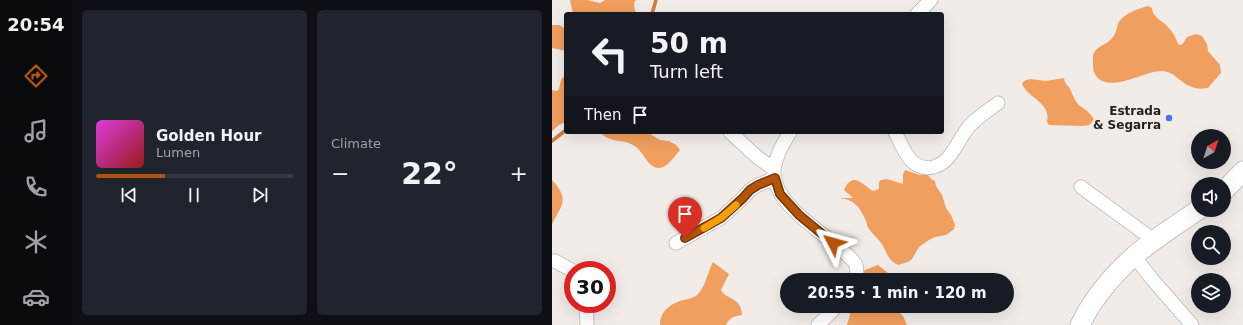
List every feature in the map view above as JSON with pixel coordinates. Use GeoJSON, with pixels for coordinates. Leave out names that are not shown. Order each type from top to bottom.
{"type":"FeatureCollection","features":[{"type":"Feature","properties":{"kind":"street"},"geometry":{"type":"LineString","coordinates":[[919,12],[931,0]]}},
{"type":"Feature","properties":{"kind":"street"},"geometry":{"type":"LineString","coordinates":[[896,134],[911,160],[917,166],[926,168],[938,165],[950,156],[973,122],[998,103]]}},
{"type":"Feature","properties":{"kind":"street"},"geometry":{"type":"LineString","coordinates":[[732,134],[774,173]]}},
{"type":"Feature","properties":{"kind":"street"},"geometry":{"type":"LineString","coordinates":[[789,134],[778,153],[774,173],[780,194],[799,215],[844,252],[856,265],[856,273]]}},
{"type":"Feature","properties":{"kind":"street"},"geometry":{"type":"LineString","coordinates":[[1231,184],[1243,171]]}},
{"type":"Feature","properties":{"kind":"street"},"geometry":{"type":"LineString","coordinates":[[676,244],[721,218],[750,190],[774,173]]}},
{"type":"Feature","properties":{"kind":"street"},"geometry":{"type":"LineString","coordinates":[[1081,187],[1155,241]]}},
{"type":"Feature","properties":{"kind":"street"},"geometry":{"type":"LineString","coordinates":[[1080,325],[1086,311],[1116,272],[1134,256],[1191,215]]}},
{"type":"Feature","properties":{"kind":"street"},"geometry":{"type":"LineString","coordinates":[[1134,256],[1192,325]]}},
{"type":"Feature","properties":{"kind":"street"},"geometry":{"type":"LineString","coordinates":[[552,261],[564,266]]}},
{"type":"Feature","properties":{"kind":"street"},"geometry":{"type":"LineString","coordinates":[[586,313],[587,325]]}},
{"type":"Feature","properties":{"kind":"street"},"geometry":{"type":"LineString","coordinates":[[818,325],[830,313]]}},
{"type":"Feature","properties":{"kind":"shaded area"},"geometry":{"type":"Polygon","coordinates":[[[570,0],[587,0],[600,3],[605,0],[636,0],[634,5],[636,12],[573,12],[570,0]]]}},
{"type":"Feature","properties":{"kind":"shaded area"},"geometry":{"type":"Polygon","coordinates":[[[1148,6],[1152,8],[1154,14],[1171,31],[1178,44],[1181,45],[1187,37],[1196,34],[1202,36],[1207,44],[1208,51],[1220,65],[1221,73],[1208,88],[1200,89],[1187,85],[1172,74],[1161,71],[1111,83],[1103,81],[1094,73],[1094,52],[1108,42],[1116,32],[1120,21],[1126,15],[1135,10],[1148,6]]]}},
{"type":"Feature","properties":{"kind":"shaded area"},"geometry":{"type":"Polygon","coordinates":[[[552,25],[559,25],[564,28],[564,51],[552,48],[552,25]]]}},
{"type":"Feature","properties":{"kind":"shaded area"},"geometry":{"type":"Polygon","coordinates":[[[564,76],[564,123],[552,131],[552,90],[557,91],[559,89],[561,80],[564,76]]]}},
{"type":"Feature","properties":{"kind":"shaded area"},"geometry":{"type":"Polygon","coordinates":[[[1064,78],[1074,98],[1093,118],[1094,120],[1089,125],[1049,125],[1047,122],[1046,109],[1024,88],[1022,83],[1030,79],[1046,81],[1064,78]]]}},
{"type":"Feature","properties":{"kind":"shaded area"},"geometry":{"type":"Polygon","coordinates":[[[602,134],[650,134],[660,140],[669,141],[676,145],[680,150],[671,161],[665,166],[659,168],[652,166],[632,144],[613,140],[602,134]]]}},
{"type":"Feature","properties":{"kind":"shaded area"},"geometry":{"type":"Polygon","coordinates":[[[905,170],[920,175],[928,175],[935,181],[955,225],[954,229],[946,235],[935,237],[919,247],[912,259],[908,262],[898,265],[890,259],[882,244],[868,228],[864,216],[859,208],[849,200],[839,198],[853,198],[844,190],[847,184],[854,180],[873,191],[879,189],[879,182],[881,180],[887,179],[903,184],[903,174],[905,170]]]}},
{"type":"Feature","properties":{"kind":"shaded area"},"geometry":{"type":"Polygon","coordinates":[[[552,180],[561,192],[562,201],[559,211],[552,224],[552,180]]]}},
{"type":"Feature","properties":{"kind":"shaded area"},"geometry":{"type":"Polygon","coordinates":[[[713,262],[729,274],[721,290],[739,305],[742,315],[732,318],[726,325],[660,325],[660,320],[667,308],[679,301],[696,296],[704,284],[713,262]]]}},
{"type":"Feature","properties":{"kind":"shaded area"},"geometry":{"type":"Polygon","coordinates":[[[878,265],[888,273],[863,273],[865,270],[878,265]]]}},
{"type":"Feature","properties":{"kind":"shaded area"},"geometry":{"type":"Polygon","coordinates":[[[849,313],[900,313],[907,325],[847,325],[849,313]]]}},
{"type":"Feature","properties":{"kind":"waterway"},"geometry":{"type":"LineString","coordinates":[[653,12],[656,0]]}},
{"type":"Feature","properties":{"kind":"waterway"},"geometry":{"type":"LineString","coordinates":[[552,141],[564,132]]}},
{"type":"Feature","properties":{"kind":"slow traffic"},"geometry":{"type":"LineString","coordinates":[[704,228],[721,218],[736,205]]}},
{"type":"Feature","properties":{"kind":"place","name":"Estrada & Segarra"},"geometry":{"type":"Point","coordinates":[1169,118]}},
{"type":"Feature","properties":{"kind":"route"},"geometry":{"type":"LineString","coordinates":[[685,238],[695,234],[721,218],[750,190],[775,178],[780,194],[799,215],[833,243]]}}]}
